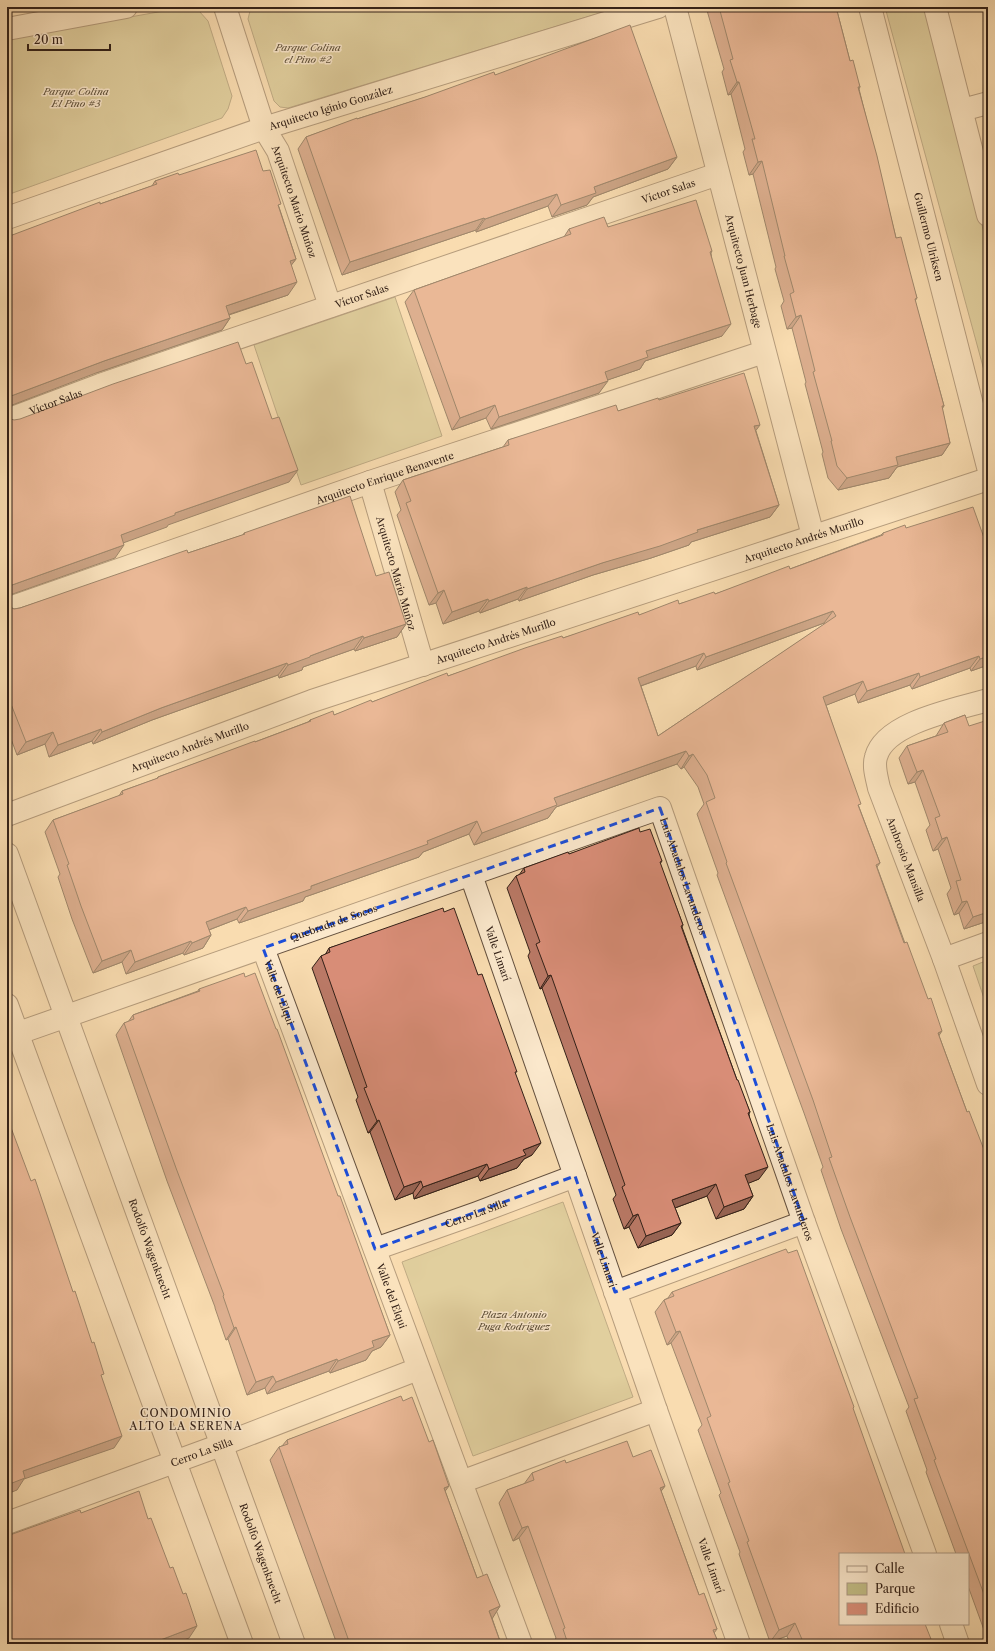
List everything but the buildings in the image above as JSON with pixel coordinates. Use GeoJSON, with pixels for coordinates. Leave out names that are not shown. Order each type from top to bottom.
{"type":"FeatureCollection","features":[{"type":"Feature","properties":{"kind":"street"},"geometry":{"type":"LineString","coordinates":[[7,29],[102,9],[126,7]]}},
{"type":"Feature","properties":{"kind":"street","name":"Arquitecto Mario Muñoz"},"geometry":{"type":"LineString","coordinates":[[225,7],[264,128],[278,151],[330,306]]}},
{"type":"Feature","properties":{"kind":"street","name":"Arquitecto Iginio González"},"geometry":{"type":"LineString","coordinates":[[7,218],[264,128],[658,7]]}},
{"type":"Feature","properties":{"kind":"street","name":"Arquitecto Juan Herbage"},"geometry":{"type":"LineString","coordinates":[[675,7],[813,536]]}},
{"type":"Feature","properties":{"kind":"street","name":"Guillermo Ulriksen"},"geometry":{"type":"LineString","coordinates":[[870,7],[988,467]]}},
{"type":"Feature","properties":{"kind":"street"},"geometry":{"type":"LineString","coordinates":[[935,7],[988,215]]}},
{"type":"Feature","properties":{"kind":"street"},"geometry":{"type":"LineString","coordinates":[[962,110],[988,103]]}},
{"type":"Feature","properties":{"kind":"street","name":"Víctor Salas"},"geometry":{"type":"LineString","coordinates":[[7,420],[100,385],[718,174]]}},
{"type":"Feature","properties":{"kind":"street","name":"Arquitecto Enrique Benavente"},"geometry":{"type":"LineString","coordinates":[[7,609],[370,482],[764,352]]}},
{"type":"Feature","properties":{"kind":"street","name":"Arquitecto Andrés Murillo"},"geometry":{"type":"LineString","coordinates":[[7,815],[312,701],[988,479]]}},
{"type":"Feature","properties":{"kind":"street","name":"Arquitecto Mario Muñoz"},"geometry":{"type":"LineString","coordinates":[[370,482],[423,664]]}},
{"type":"Feature","properties":{"kind":"street","name":"Ambrosio Mansilla"},"geometry":{"type":"LineString","coordinates":[[988,700],[912,723],[894,733],[882,744],[876,757],[875,771],[879,788],[944,959],[988,1084]]}},
{"type":"Feature","properties":{"kind":"street","name":"Quebrada de Socos"},"geometry":{"type":"LineString","coordinates":[[12,1035],[660,808]]}},
{"type":"Feature","properties":{"kind":"street","name":"Luis Abadalos Lavanderos"},"geometry":{"type":"LineString","coordinates":[[660,808],[804,1222],[925,1553]]}},
{"type":"Feature","properties":{"kind":"street","name":"Rodolfo Wagenknecht"},"geometry":{"type":"LineString","coordinates":[[7,854],[294,1644]]}},
{"type":"Feature","properties":{"kind":"street","name":"Valle Limarí"},"geometry":{"type":"LineString","coordinates":[[471,875],[656,1410],[740,1644]]}},
{"type":"Feature","properties":{"kind":"street"},"geometry":{"type":"LineString","coordinates":[[944,959],[988,943]]}},
{"type":"Feature","properties":{"kind":"street","name":"Valle del Elqui"},"geometry":{"type":"LineString","coordinates":[[263,948],[520,1644]]}},
{"type":"Feature","properties":{"kind":"street"},"geometry":{"type":"LineString","coordinates":[[7,1005],[12,1035],[176,1461],[242,1644]]}},
{"type":"Feature","properties":{"kind":"street","name":"Cerro La Silla"},"geometry":{"type":"LineString","coordinates":[[375,1249],[575,1176]]}},
{"type":"Feature","properties":{"kind":"street"},"geometry":{"type":"LineString","coordinates":[[616,1292],[804,1222]]}},
{"type":"Feature","properties":{"kind":"street","name":"Cerro La Silla"},"geometry":{"type":"LineString","coordinates":[[7,1523],[221,1445],[418,1369]]}},
{"type":"Feature","properties":{"kind":"street"},"geometry":{"type":"LineString","coordinates":[[461,1482],[656,1410]]}},
{"type":"Feature","properties":{"kind":"street"},"geometry":{"type":"LineString","coordinates":[[951,1625],[958,1644]]}},
{"type":"Feature","properties":{"kind":"highlighted area"},"geometry":{"type":"Polygon","coordinates":[[[660,808],[804,1222],[615,1292],[575,1176],[375,1249],[263,948],[660,808]]]}},
{"type":"Feature","properties":{"kind":"green space","name":"Parque Colina El Pino #3"},"geometry":{"type":"Polygon","coordinates":[[[186,7],[199,11],[208,21],[232,96],[228,109],[222,118],[7,195],[7,39],[186,7]]]}},
{"type":"Feature","properties":{"kind":"green space","name":"Parque Colina el Pino #2"},"geometry":{"type":"Polygon","coordinates":[[[257,7],[620,7],[288,108],[280,107],[274,101],[248,19],[250,11],[257,7]]]}},
{"type":"Feature","properties":{"kind":"green space"},"geometry":{"type":"Polygon","coordinates":[[[885,7],[927,7],[988,249],[988,385],[885,7]]]}},
{"type":"Feature","properties":{"kind":"green space"},"geometry":{"type":"Polygon","coordinates":[[[395,297],[442,436],[301,485],[254,345],[395,297]]]}},
{"type":"Feature","properties":{"kind":"green space"},"geometry":{"type":"Polygon","coordinates":[[[988,960],[988,1010],[973,966],[988,960]]]}},
{"type":"Feature","properties":{"kind":"green space","name":"Plaza Antonio Puga Rodríguez"},"geometry":{"type":"Polygon","coordinates":[[[563,1202],[633,1397],[473,1456],[402,1262],[563,1202]]]}},
{"type":"Feature","properties":{"kind":"district","name":"CONDOMINIO ALTO LA SERENA"},"geometry":{"type":"Point","coordinates":[186,1419]}}]}
